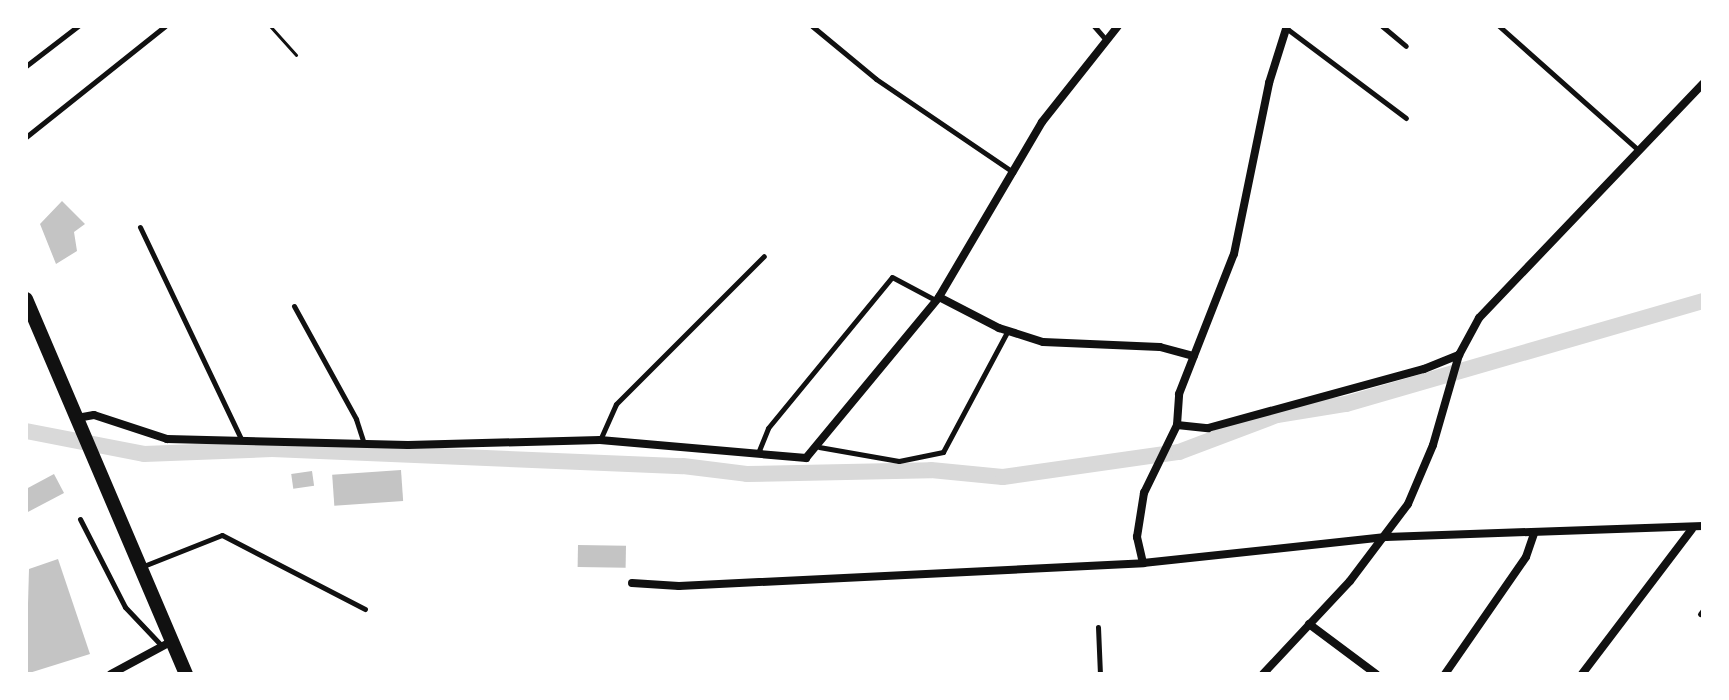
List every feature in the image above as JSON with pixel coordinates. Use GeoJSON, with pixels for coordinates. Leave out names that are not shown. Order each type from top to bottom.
{"type":"FeatureCollection","features":[{"type":"Feature","properties":{"kind":"main road"},"geometry":{"type":"LineString","coordinates":[[26,299],[140,567],[167,644],[186,674]]}},
{"type":"Feature","properties":{"kind":"street"},"geometry":{"type":"LineString","coordinates":[[79,423],[94,415],[167,439],[364,444],[600,440],[799,459],[819,447],[937,298],[1042,122],[1118,26]]}},
{"type":"Feature","properties":{"kind":"street"},"geometry":{"type":"LineString","coordinates":[[1143,563],[1138,517],[1177,425],[1179,394],[1234,254],[1269,83],[1286,27]]}},
{"type":"Feature","properties":{"kind":"street"},"geometry":{"type":"LineString","coordinates":[[1263,674],[1386,537],[1408,504],[1450,391],[1459,355],[1479,318],[1703,84]]}},
{"type":"Feature","properties":{"kind":"street"},"geometry":{"type":"LineString","coordinates":[[937,298],[1008,331],[1043,342],[1160,347],[1194,356]]}},
{"type":"Feature","properties":{"kind":"street"},"geometry":{"type":"LineString","coordinates":[[1177,425],[1208,428],[1424,369],[1459,355]]}},
{"type":"Feature","properties":{"kind":"street"},"geometry":{"type":"LineString","coordinates":[[632,583],[679,586],[1143,563],[1386,537],[1692,529],[1703,526]]}},
{"type":"Feature","properties":{"kind":"street"},"geometry":{"type":"LineString","coordinates":[[1582,674],[1692,529]]}},
{"type":"Feature","properties":{"kind":"street"},"geometry":{"type":"LineString","coordinates":[[1445,674],[1526,557],[1534,534]]}},
{"type":"Feature","properties":{"kind":"street"},"geometry":{"type":"LineString","coordinates":[[1309,624],[1376,674]]}},
{"type":"Feature","properties":{"kind":"street"},"geometry":{"type":"LineString","coordinates":[[111,674],[167,644]]}},
{"type":"Feature","properties":{"kind":"lane"},"geometry":{"type":"LineString","coordinates":[[26,66],[78,26]]}},
{"type":"Feature","properties":{"kind":"lane"},"geometry":{"type":"LineString","coordinates":[[26,137],[165,26]]}},
{"type":"Feature","properties":{"kind":"lane"},"geometry":{"type":"LineString","coordinates":[[812,26],[876,79],[1013,172]]}},
{"type":"Feature","properties":{"kind":"lane"},"geometry":{"type":"LineString","coordinates":[[1094,26],[1106,40]]}},
{"type":"Feature","properties":{"kind":"lane"},"geometry":{"type":"LineString","coordinates":[[1382,26],[1406,46]]}},
{"type":"Feature","properties":{"kind":"lane"},"geometry":{"type":"LineString","coordinates":[[1499,26],[1639,151]]}},
{"type":"Feature","properties":{"kind":"lane"},"geometry":{"type":"LineString","coordinates":[[1286,27],[1406,118]]}},
{"type":"Feature","properties":{"kind":"lane"},"geometry":{"type":"LineString","coordinates":[[140,227],[241,439]]}},
{"type":"Feature","properties":{"kind":"lane"},"geometry":{"type":"LineString","coordinates":[[600,440],[616,404],[764,256]]}},
{"type":"Feature","properties":{"kind":"lane"},"geometry":{"type":"LineString","coordinates":[[758,454],[768,428],[892,277],[937,298]]}},
{"type":"Feature","properties":{"kind":"lane"},"geometry":{"type":"LineString","coordinates":[[294,306],[356,419],[364,444]]}},
{"type":"Feature","properties":{"kind":"lane"},"geometry":{"type":"LineString","coordinates":[[819,447],[899,461],[943,452],[1008,331]]}},
{"type":"Feature","properties":{"kind":"lane"},"geometry":{"type":"LineString","coordinates":[[80,519],[125,607],[167,644]]}},
{"type":"Feature","properties":{"kind":"lane"},"geometry":{"type":"LineString","coordinates":[[140,567],[222,535],[365,609]]}},
{"type":"Feature","properties":{"kind":"lane"},"geometry":{"type":"LineString","coordinates":[[1098,627],[1100,674]]}},
{"type":"Feature","properties":{"kind":"path"},"geometry":{"type":"LineString","coordinates":[[270,26],[296,55]]}},
{"type":"Feature","properties":{"kind":"building"},"geometry":{"type":"Polygon","coordinates":[[[62,201],[85,224],[74,232],[77,251],[56,264],[40,224],[62,201]]]}},
{"type":"Feature","properties":{"kind":"building"},"geometry":{"type":"Polygon","coordinates":[[[401,470],[403,501],[334,506],[332,475],[401,470]]]}},
{"type":"Feature","properties":{"kind":"building"},"geometry":{"type":"Polygon","coordinates":[[[312,471],[314,486],[293,489],[291,474],[312,471]]]}},
{"type":"Feature","properties":{"kind":"building"},"geometry":{"type":"Polygon","coordinates":[[[54,474],[64,493],[26,513],[26,489],[54,474]]]}},
{"type":"Feature","properties":{"kind":"building"},"geometry":{"type":"Polygon","coordinates":[[[578,545],[626,546],[626,568],[578,567],[578,545]]]}},
{"type":"Feature","properties":{"kind":"building"},"geometry":{"type":"Polygon","coordinates":[[[58,559],[90,654],[26,674],[29,569],[58,559]]]}},
{"type":"Feature","properties":{"kind":"waterway"},"geometry":{"type":"LineString","coordinates":[[26,431],[144,454],[272,449],[683,466],[747,474],[931,470],[1003,477],[1179,452],[1277,415],[1346,404],[1703,301]]}}]}
